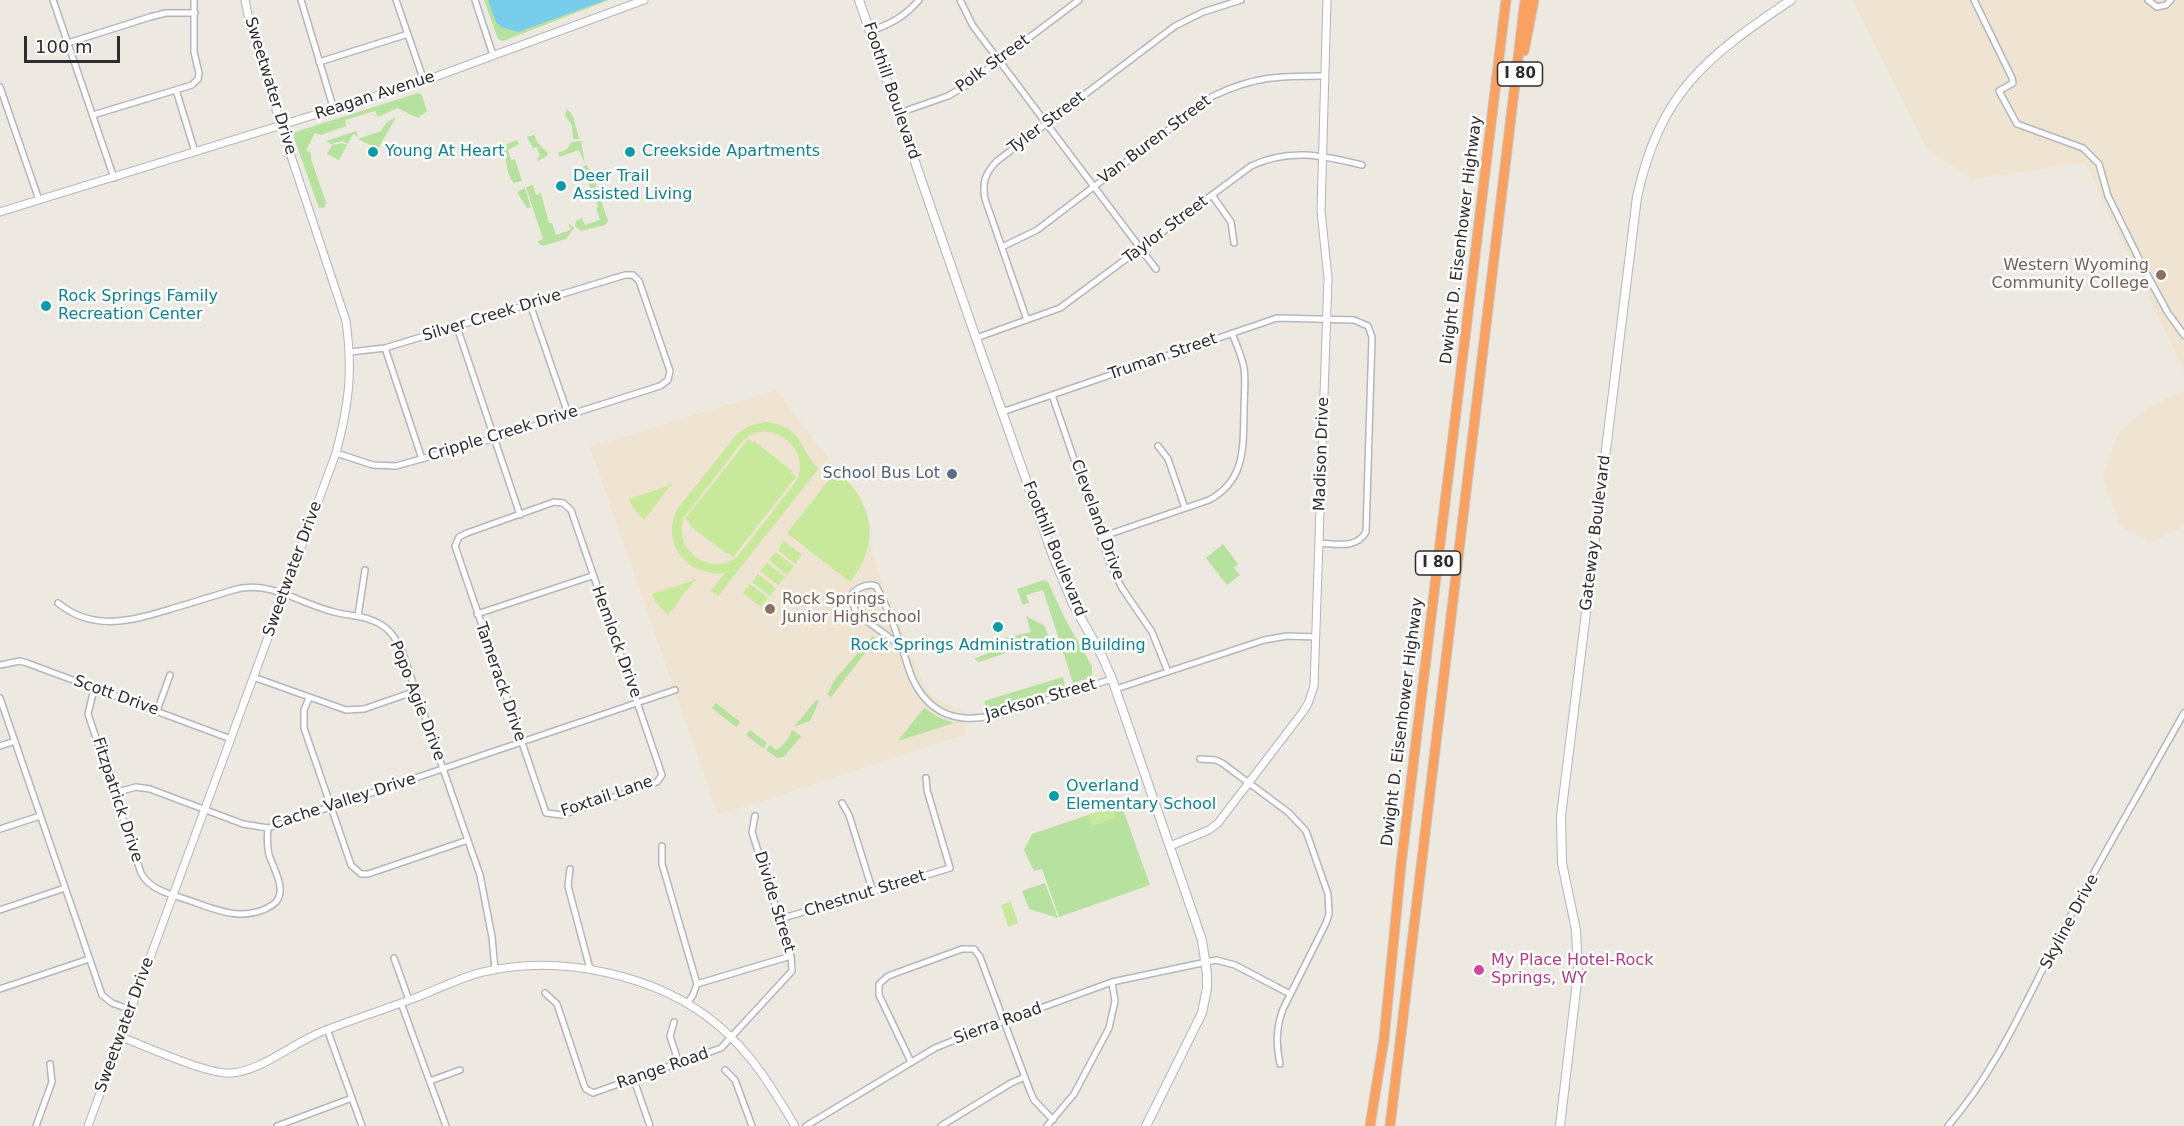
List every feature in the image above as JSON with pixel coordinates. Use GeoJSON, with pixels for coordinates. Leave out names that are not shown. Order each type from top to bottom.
{"type":"FeatureCollection","features":[{"type":"Feature","properties":{"kind":"highway","name":"Dwight D. Eisenhower Highway"},"geometry":{"type":"LineString","coordinates":[[1370,1126],[1384,1039],[1402,853],[1506,0]]}},
{"type":"Feature","properties":{"kind":"highway","name":"Dwight D. Eisenhower Highway"},"geometry":{"type":"LineString","coordinates":[[1390,1126],[1525,0]]}},
{"type":"Feature","properties":{"kind":"highway","name":"I 80"},"geometry":{"type":"LineString","coordinates":[[1507,148],[1534,0]]}},
{"type":"Feature","properties":{"kind":"main road","name":"Foothill Boulevard"},"geometry":{"type":"LineString","coordinates":[[859,0],[1059,569],[1073,604],[1101,654],[1116,689],[1202,940],[1206,961],[1207,988],[1202,1013],[1146,1126]]}},
{"type":"Feature","properties":{"kind":"main road","name":"Gateway Boulevard"},"geometry":{"type":"LineString","coordinates":[[1560,1126],[1578,973],[1576,930],[1562,863],[1561,816],[1637,197],[1655,137],[1673,104],[1689,82],[1725,46],[1791,0]]}},
{"type":"Feature","properties":{"kind":"street"},"geometry":{"type":"LineString","coordinates":[[53,0],[114,178]]}},
{"type":"Feature","properties":{"kind":"street"},"geometry":{"type":"LineString","coordinates":[[93,115],[192,85],[198,80],[199,73],[194,52],[194,0]]}},
{"type":"Feature","properties":{"kind":"street","name":"Sweetwater Drive"},"geometry":{"type":"LineString","coordinates":[[88,1126],[336,453],[348,401],[350,352],[346,321],[281,126],[245,0]]}},
{"type":"Feature","properties":{"kind":"street"},"geometry":{"type":"LineString","coordinates":[[301,0],[334,110]]}},
{"type":"Feature","properties":{"kind":"street"},"geometry":{"type":"LineString","coordinates":[[396,0],[424,81]]}},
{"type":"Feature","properties":{"kind":"street"},"geometry":{"type":"LineString","coordinates":[[475,0],[494,55]]}},
{"type":"Feature","properties":{"kind":"street","name":"Reagan Avenue"},"geometry":{"type":"LineString","coordinates":[[0,212],[424,81],[632,2],[644,0]]}},
{"type":"Feature","properties":{"kind":"street"},"geometry":{"type":"LineString","coordinates":[[870,31],[895,22],[908,14],[919,0]]}},
{"type":"Feature","properties":{"kind":"street"},"geometry":{"type":"LineString","coordinates":[[960,0],[973,26],[1156,269]]}},
{"type":"Feature","properties":{"kind":"street","name":"Polk Street"},"geometry":{"type":"LineString","coordinates":[[899,113],[948,96],[965,87],[1078,0]]}},
{"type":"Feature","properties":{"kind":"street","name":"Tyler Street"},"geometry":{"type":"LineString","coordinates":[[1027,320],[985,199],[984,179],[988,170],[1175,26],[1203,12],[1241,0]]}},
{"type":"Feature","properties":{"kind":"street","name":"Madison Drive"},"geometry":{"type":"LineString","coordinates":[[1170,846],[1195,837],[1213,827],[1226,814],[1308,704],[1314,686],[1328,278],[1321,211],[1327,0]]}},
{"type":"Feature","properties":{"kind":"street"},"geometry":{"type":"LineString","coordinates":[[1974,0],[2012,78],[2013,82],[2010,86],[1999,91],[2013,119],[2021,127],[2083,148],[2099,164],[2108,196],[2139,259],[2168,313],[2184,335]]}},
{"type":"Feature","properties":{"kind":"street"},"geometry":{"type":"LineString","coordinates":[[2148,0],[2157,7],[2166,5],[2171,0]]}},
{"type":"Feature","properties":{"kind":"street"},"geometry":{"type":"LineString","coordinates":[[68,43],[166,13],[195,14]]}},
{"type":"Feature","properties":{"kind":"street"},"geometry":{"type":"LineString","coordinates":[[319,62],[408,34]]}},
{"type":"Feature","properties":{"kind":"street","name":"Van Buren Street"},"geometry":{"type":"LineString","coordinates":[[1002,247],[1037,230],[1213,96],[1236,85],[1278,76],[1324,76]]}},
{"type":"Feature","properties":{"kind":"street"},"geometry":{"type":"LineString","coordinates":[[0,87],[39,200]]}},
{"type":"Feature","properties":{"kind":"street"},"geometry":{"type":"LineString","coordinates":[[176,90],[195,153]]}},
{"type":"Feature","properties":{"kind":"street","name":"Taylor Street"},"geometry":{"type":"LineString","coordinates":[[976,338],[1067,304],[1251,166],[1266,158],[1283,154],[1322,155],[1362,165]]}},
{"type":"Feature","properties":{"kind":"street"},"geometry":{"type":"LineString","coordinates":[[1212,195],[1231,222],[1234,243]]}},
{"type":"Feature","properties":{"kind":"street","name":"Silver Creek Drive"},"geometry":{"type":"LineString","coordinates":[[350,352],[385,348],[625,275],[633,275],[639,281],[670,371],[668,380]]}},
{"type":"Feature","properties":{"kind":"street"},"geometry":{"type":"LineString","coordinates":[[530,304],[568,414]]}},
{"type":"Feature","properties":{"kind":"street","name":"Truman Street"},"geometry":{"type":"LineString","coordinates":[[1002,412],[1276,318],[1326,318],[1359,321],[1368,326],[1371,331],[1366,528],[1362,538],[1354,543],[1319,543]]}},
{"type":"Feature","properties":{"kind":"street"},"geometry":{"type":"LineString","coordinates":[[457,327],[520,515]]}},
{"type":"Feature","properties":{"kind":"street"},"geometry":{"type":"LineString","coordinates":[[1101,537],[1218,495],[1233,478],[1241,460],[1245,372],[1232,333]]}},
{"type":"Feature","properties":{"kind":"street"},"geometry":{"type":"LineString","coordinates":[[385,348],[422,459]]}},
{"type":"Feature","properties":{"kind":"street","name":"Cripple Creek Drive"},"geometry":{"type":"LineString","coordinates":[[336,453],[373,465],[396,466],[495,438],[660,386],[668,380]]}},
{"type":"Feature","properties":{"kind":"street","name":"Cleveland Drive"},"geometry":{"type":"LineString","coordinates":[[1052,395],[1116,577],[1152,632],[1168,672]]}},
{"type":"Feature","properties":{"kind":"street"},"geometry":{"type":"LineString","coordinates":[[1158,446],[1168,459],[1185,508]]}},
{"type":"Feature","properties":{"kind":"street","name":"Hemlock Drive"},"geometry":{"type":"LineString","coordinates":[[520,515],[554,502],[563,502],[571,510],[662,775]]}},
{"type":"Feature","properties":{"kind":"street","name":"Tamerack Drive"},"geometry":{"type":"LineString","coordinates":[[520,515],[467,532],[459,537],[455,546],[521,743],[546,813],[550,814]]}},
{"type":"Feature","properties":{"kind":"street"},"geometry":{"type":"LineString","coordinates":[[358,616],[365,570]]}},
{"type":"Feature","properties":{"kind":"street"},"geometry":{"type":"LineString","coordinates":[[477,614],[592,576]]}},
{"type":"Feature","properties":{"kind":"street","name":"Jackson Street"},"geometry":{"type":"LineString","coordinates":[[901,646],[856,613],[851,596],[854,591],[870,585],[876,586],[901,646],[912,679],[930,705],[942,711],[968,719],[997,716],[1112,679]]}},
{"type":"Feature","properties":{"kind":"street","name":"Popo Agie Drive"},"geometry":{"type":"LineString","coordinates":[[58,603],[82,616],[97,621],[114,622],[140,619],[249,586],[262,587],[331,612],[358,616],[377,622],[393,635],[402,651],[417,691],[485,895],[495,954],[495,970]]}},
{"type":"Feature","properties":{"kind":"street","name":"Jackson Street"},"geometry":{"type":"LineString","coordinates":[[1116,689],[1275,637],[1316,637]]}},
{"type":"Feature","properties":{"kind":"street","name":"Scott Drive"},"geometry":{"type":"LineString","coordinates":[[0,665],[20,661],[231,739]]}},
{"type":"Feature","properties":{"kind":"street"},"geometry":{"type":"LineString","coordinates":[[157,711],[170,675]]}},
{"type":"Feature","properties":{"kind":"street"},"geometry":{"type":"LineString","coordinates":[[254,677],[333,707],[355,710],[417,691]]}},
{"type":"Feature","properties":{"kind":"street","name":"Fitzpatrick Drive"},"geometry":{"type":"LineString","coordinates":[[94,689],[88,714],[145,879],[157,889],[223,913],[235,915],[254,913],[274,905],[280,892],[269,854],[268,828]]}},
{"type":"Feature","properties":{"kind":"street","name":"Cache Valley Drive"},"geometry":{"type":"LineString","coordinates":[[114,793],[143,788],[243,824],[268,828],[675,690]]}},
{"type":"Feature","properties":{"kind":"street"},"geometry":{"type":"LineString","coordinates":[[0,698],[99,988],[106,1000],[131,1010]]}},
{"type":"Feature","properties":{"kind":"street"},"geometry":{"type":"LineString","coordinates":[[309,698],[304,710],[304,728],[355,871],[368,874],[468,840]]}},
{"type":"Feature","properties":{"kind":"street","name":"Skyline Drive"},"geometry":{"type":"LineString","coordinates":[[1948,1126],[1971,1096],[2021,1017],[2056,945],[2184,712]]}},
{"type":"Feature","properties":{"kind":"street"},"geometry":{"type":"LineString","coordinates":[[0,746],[15,741]]}},
{"type":"Feature","properties":{"kind":"street"},"geometry":{"type":"LineString","coordinates":[[1200,759],[1216,760],[1222,763],[1288,812],[1306,831],[1328,894],[1329,914],[1326,923],[1282,1009],[1276,1048],[1280,1064]]}},
{"type":"Feature","properties":{"kind":"street","name":"Foxtail Lane"},"geometry":{"type":"LineString","coordinates":[[550,814],[562,815],[657,782],[662,775]]}},
{"type":"Feature","properties":{"kind":"street","name":"Chestnut Street"},"geometry":{"type":"LineString","coordinates":[[780,919],[950,868],[927,790],[926,778]]}},
{"type":"Feature","properties":{"kind":"street"},"geometry":{"type":"LineString","coordinates":[[842,803],[849,815],[873,892]]}},
{"type":"Feature","properties":{"kind":"street"},"geometry":{"type":"LineString","coordinates":[[0,829],[40,816]]}},
{"type":"Feature","properties":{"kind":"street","name":"Divide Street"},"geometry":{"type":"LineString","coordinates":[[731,1038],[789,976],[793,965],[752,832],[756,816]]}},
{"type":"Feature","properties":{"kind":"street"},"geometry":{"type":"LineString","coordinates":[[662,846],[662,864],[698,984],[687,1004]]}},
{"type":"Feature","properties":{"kind":"street"},"geometry":{"type":"LineString","coordinates":[[570,869],[568,886],[590,969]]}},
{"type":"Feature","properties":{"kind":"street"},"geometry":{"type":"LineString","coordinates":[[0,910],[65,888]]}},
{"type":"Feature","properties":{"kind":"street"},"geometry":{"type":"LineString","coordinates":[[911,1062],[878,989],[879,984],[888,976],[962,949],[974,949],[981,957],[1034,1100],[1053,1120]]}},
{"type":"Feature","properties":{"kind":"street"},"geometry":{"type":"LineString","coordinates":[[698,984],[791,956]]}},
{"type":"Feature","properties":{"kind":"street"},"geometry":{"type":"LineString","coordinates":[[394,958],[409,1000]]}},
{"type":"Feature","properties":{"kind":"street"},"geometry":{"type":"LineString","coordinates":[[0,989],[89,959]]}},
{"type":"Feature","properties":{"kind":"street"},"geometry":{"type":"LineString","coordinates":[[1206,961],[1225,961],[1290,994]]}},
{"type":"Feature","properties":{"kind":"street","name":"Sierra Road"},"geometry":{"type":"LineString","coordinates":[[806,1126],[911,1062],[952,1040],[1112,982],[1206,961]]}},
{"type":"Feature","properties":{"kind":"street"},"geometry":{"type":"LineString","coordinates":[[120,1036],[208,1070],[231,1073],[252,1068],[300,1041],[327,1029],[476,974],[495,970],[553,966],[590,969],[633,979],[664,992],[718,1025],[771,1086],[795,1126]]}},
{"type":"Feature","properties":{"kind":"street"},"geometry":{"type":"LineString","coordinates":[[1047,1126],[1074,1094],[1109,1028],[1115,1001],[1112,982]]}},
{"type":"Feature","properties":{"kind":"street","name":"Range Road"},"geometry":{"type":"LineString","coordinates":[[545,993],[557,1004],[584,1085],[590,1091],[597,1092],[717,1051],[731,1038]]}},
{"type":"Feature","properties":{"kind":"street"},"geometry":{"type":"LineString","coordinates":[[401,1003],[446,1126]]}},
{"type":"Feature","properties":{"kind":"street"},"geometry":{"type":"LineString","coordinates":[[674,1022],[670,1036],[679,1064]]}},
{"type":"Feature","properties":{"kind":"street"},"geometry":{"type":"LineString","coordinates":[[327,1029],[362,1126]]}},
{"type":"Feature","properties":{"kind":"street"},"geometry":{"type":"LineString","coordinates":[[36,1126],[52,1082],[50,1064]]}},
{"type":"Feature","properties":{"kind":"street"},"geometry":{"type":"LineString","coordinates":[[430,1081],[460,1070]]}},
{"type":"Feature","properties":{"kind":"street"},"geometry":{"type":"LineString","coordinates":[[725,1070],[735,1080],[752,1126]]}},
{"type":"Feature","properties":{"kind":"street"},"geometry":{"type":"LineString","coordinates":[[941,1126],[1011,1083],[1025,1077]]}},
{"type":"Feature","properties":{"kind":"street"},"geometry":{"type":"LineString","coordinates":[[634,1080],[650,1126]]}},
{"type":"Feature","properties":{"kind":"street"},"geometry":{"type":"LineString","coordinates":[[278,1126],[352,1098]]}},
{"type":"Feature","properties":{"kind":"shaded area","name":"Western Wyoming Community College"},"geometry":{"type":"Polygon","coordinates":[[[1853,0],[2184,0],[2184,371],[2085,163],[1972,179],[1927,149],[1853,0]]]}},
{"type":"Feature","properties":{"kind":"shaded area","name":"Rock Springs Junior Highschool"},"geometry":{"type":"Polygon","coordinates":[[[776,390],[837,470],[858,493],[868,514],[873,554],[882,585],[924,686],[930,694],[947,705],[964,709],[965,735],[718,815],[590,447],[776,390]]]}},
{"type":"Feature","properties":{"kind":"shaded area"},"geometry":{"type":"Polygon","coordinates":[[[2184,391],[2184,526],[2149,543],[2120,525],[2102,477],[2118,434],[2147,408],[2184,391]]]}},
{"type":"Feature","properties":{"kind":"green space"},"geometry":{"type":"Polygon","coordinates":[[[484,0],[609,0],[503,41],[498,39],[484,0]]]}},
{"type":"Feature","properties":{"kind":"green space"},"geometry":{"type":"Polygon","coordinates":[[[418,93],[422,95],[427,111],[418,118],[397,108],[378,117],[375,111],[345,120],[346,126],[321,135],[315,133],[306,150],[311,153],[326,202],[325,207],[319,208],[294,138],[295,132],[418,93]]]}},
{"type":"Feature","properties":{"kind":"green space"},"geometry":{"type":"Polygon","coordinates":[[[567,109],[573,116],[579,139],[573,139],[572,126],[565,115],[567,109]]]}},
{"type":"Feature","properties":{"kind":"green space"},"geometry":{"type":"Polygon","coordinates":[[[396,117],[378,149],[358,139],[381,131],[387,122],[396,117]]]}},
{"type":"Feature","properties":{"kind":"green space"},"geometry":{"type":"Polygon","coordinates":[[[356,131],[358,136],[353,134],[348,144],[342,141],[331,144],[326,141],[356,131]]]}},
{"type":"Feature","properties":{"kind":"green space"},"geometry":{"type":"Polygon","coordinates":[[[533,135],[548,153],[538,161],[537,158],[540,156],[537,147],[533,148],[527,137],[533,135]]]}},
{"type":"Feature","properties":{"kind":"green space"},"geometry":{"type":"Polygon","coordinates":[[[517,140],[519,144],[508,150],[511,160],[515,159],[522,181],[514,183],[500,147],[517,140]]]}},
{"type":"Feature","properties":{"kind":"green space"},"geometry":{"type":"Polygon","coordinates":[[[581,141],[585,164],[579,150],[559,157],[558,153],[567,149],[572,142],[581,141]]]}},
{"type":"Feature","properties":{"kind":"green space"},"geometry":{"type":"Polygon","coordinates":[[[342,143],[347,145],[339,160],[327,154],[332,145],[342,143]]]}},
{"type":"Feature","properties":{"kind":"green space"},"geometry":{"type":"Polygon","coordinates":[[[587,165],[592,173],[608,221],[605,225],[580,231],[575,226],[576,221],[582,218],[585,225],[600,220],[596,208],[598,207],[582,167],[587,165]]]}},
{"type":"Feature","properties":{"kind":"green space"},"geometry":{"type":"Polygon","coordinates":[[[533,185],[536,195],[541,193],[549,223],[552,223],[556,235],[571,230],[568,223],[574,228],[566,239],[543,246],[538,243],[543,239],[526,187],[533,185]]]}},
{"type":"Feature","properties":{"kind":"green space"},"geometry":{"type":"Polygon","coordinates":[[[525,188],[531,207],[527,208],[517,192],[525,188]]]}},
{"type":"Feature","properties":{"kind":"green space"},"geometry":{"type":"Polygon","coordinates":[[[766,422],[788,429],[795,434],[819,468],[718,596],[711,591],[725,573],[711,573],[699,569],[680,555],[674,544],[673,520],[679,507],[737,434],[749,426],[766,422]],[[763,431],[750,435],[742,442],[683,519],[684,541],[696,558],[716,564],[737,557],[798,479],[800,470],[797,453],[787,440],[763,431]]]}},
{"type":"Feature","properties":{"kind":"green space"},"geometry":{"type":"Polygon","coordinates":[[[748,439],[753,443],[754,441],[792,471],[791,473],[796,477],[733,557],[689,525],[690,523],[685,519],[748,439]]]}},
{"type":"Feature","properties":{"kind":"green space"},"geometry":{"type":"Polygon","coordinates":[[[837,470],[859,496],[869,523],[867,552],[850,582],[787,533],[837,470]]]}},
{"type":"Feature","properties":{"kind":"green space"},"geometry":{"type":"Polygon","coordinates":[[[671,483],[672,485],[644,520],[629,499],[671,483]]]}},
{"type":"Feature","properties":{"kind":"green space"},"geometry":{"type":"Polygon","coordinates":[[[784,541],[802,555],[795,564],[778,550],[784,541]]]}},
{"type":"Feature","properties":{"kind":"green space"},"geometry":{"type":"Polygon","coordinates":[[[1223,544],[1238,564],[1234,568],[1240,575],[1227,585],[1206,558],[1223,544]]]}},
{"type":"Feature","properties":{"kind":"green space"},"geometry":{"type":"Polygon","coordinates":[[[776,552],[794,566],[787,575],[769,560],[776,552]]]}},
{"type":"Feature","properties":{"kind":"green space"},"geometry":{"type":"Polygon","coordinates":[[[767,563],[785,577],[778,585],[760,571],[767,563]]]}},
{"type":"Feature","properties":{"kind":"green space"},"geometry":{"type":"Polygon","coordinates":[[[758,574],[776,588],[770,596],[752,582],[758,574]]]}},
{"type":"Feature","properties":{"kind":"green space"},"geometry":{"type":"Polygon","coordinates":[[[694,578],[696,580],[668,615],[657,604],[652,594],[692,581],[694,578]]]}},
{"type":"Feature","properties":{"kind":"green space"},"geometry":{"type":"Polygon","coordinates":[[[1044,580],[1048,582],[1065,619],[1092,666],[1092,675],[1086,679],[1073,683],[1043,590],[1026,595],[1029,603],[1023,605],[1017,589],[1044,580]]]}},
{"type":"Feature","properties":{"kind":"green space"},"geometry":{"type":"Polygon","coordinates":[[[750,584],[768,598],[761,607],[743,593],[750,584]]]}},
{"type":"Feature","properties":{"kind":"green space"},"geometry":{"type":"Polygon","coordinates":[[[1026,616],[1045,626],[1049,640],[1014,651],[1008,648],[1005,638],[1031,632],[1026,616]]]}},
{"type":"Feature","properties":{"kind":"green space"},"geometry":{"type":"Polygon","coordinates":[[[873,636],[876,639],[831,697],[827,694],[835,679],[873,636]]]}},
{"type":"Feature","properties":{"kind":"green space"},"geometry":{"type":"Polygon","coordinates":[[[1005,649],[1006,653],[979,662],[974,659],[995,650],[1005,649]]]}},
{"type":"Feature","properties":{"kind":"green space"},"geometry":{"type":"Polygon","coordinates":[[[1063,677],[1065,686],[992,709],[986,707],[984,701],[1063,677]]]}},
{"type":"Feature","properties":{"kind":"green space"},"geometry":{"type":"Polygon","coordinates":[[[817,699],[819,701],[810,721],[794,727],[817,699]]]}},
{"type":"Feature","properties":{"kind":"green space"},"geometry":{"type":"Polygon","coordinates":[[[716,703],[740,722],[736,727],[712,708],[716,703]]]}},
{"type":"Feature","properties":{"kind":"green space"},"geometry":{"type":"Polygon","coordinates":[[[924,708],[954,723],[898,741],[924,708]]]}},
{"type":"Feature","properties":{"kind":"green space"},"geometry":{"type":"Polygon","coordinates":[[[750,730],[767,743],[763,748],[746,735],[750,730]]]}},
{"type":"Feature","properties":{"kind":"green space"},"geometry":{"type":"Polygon","coordinates":[[[792,730],[801,736],[784,757],[777,758],[766,750],[770,745],[776,750],[779,748],[788,739],[792,730]]]}},
{"type":"Feature","properties":{"kind":"green space"},"geometry":{"type":"Polygon","coordinates":[[[1121,804],[1150,885],[1059,917],[1042,869],[1034,871],[1024,850],[1032,834],[1121,804]]]}},
{"type":"Feature","properties":{"kind":"green space"},"geometry":{"type":"Polygon","coordinates":[[[1112,807],[1116,818],[1091,826],[1088,815],[1112,807]]]}},
{"type":"Feature","properties":{"kind":"green space"},"geometry":{"type":"Polygon","coordinates":[[[1045,883],[1058,918],[1029,909],[1022,891],[1045,883]]]}},
{"type":"Feature","properties":{"kind":"green space"},"geometry":{"type":"Polygon","coordinates":[[[1011,902],[1018,923],[1008,927],[1001,905],[1011,902]]]}},
{"type":"Feature","properties":{"kind":"water"},"geometry":{"type":"Polygon","coordinates":[[[488,0],[606,0],[518,32],[501,27],[496,22],[488,0]]]}},
{"type":"Feature","properties":{"kind":"place","name":"Young At Heart"},"geometry":{"type":"Point","coordinates":[373,152]}},
{"type":"Feature","properties":{"kind":"place","name":"Creekside Apartments"},"geometry":{"type":"Point","coordinates":[630,152]}},
{"type":"Feature","properties":{"kind":"place","name":"Deer Trail Assisted Living"},"geometry":{"type":"Point","coordinates":[561,186]}},
{"type":"Feature","properties":{"kind":"place","name":"Western Wyoming Community College"},"geometry":{"type":"Point","coordinates":[2161,275]}},
{"type":"Feature","properties":{"kind":"place","name":"Rock Springs Family Recreation Center"},"geometry":{"type":"Point","coordinates":[46,306]}},
{"type":"Feature","properties":{"kind":"place","name":"School Bus Lot"},"geometry":{"type":"Point","coordinates":[952,474]}},
{"type":"Feature","properties":{"kind":"place","name":"Rock Springs Junior Highschool"},"geometry":{"type":"Point","coordinates":[770,609]}},
{"type":"Feature","properties":{"kind":"place","name":"Rock Springs Administration Building"},"geometry":{"type":"Point","coordinates":[998,627]}},
{"type":"Feature","properties":{"kind":"place","name":"Overland Elementary School"},"geometry":{"type":"Point","coordinates":[1054,796]}},
{"type":"Feature","properties":{"kind":"place","name":"My Place Hotel-Rock Springs, WY"},"geometry":{"type":"Point","coordinates":[1479,970]}}]}
